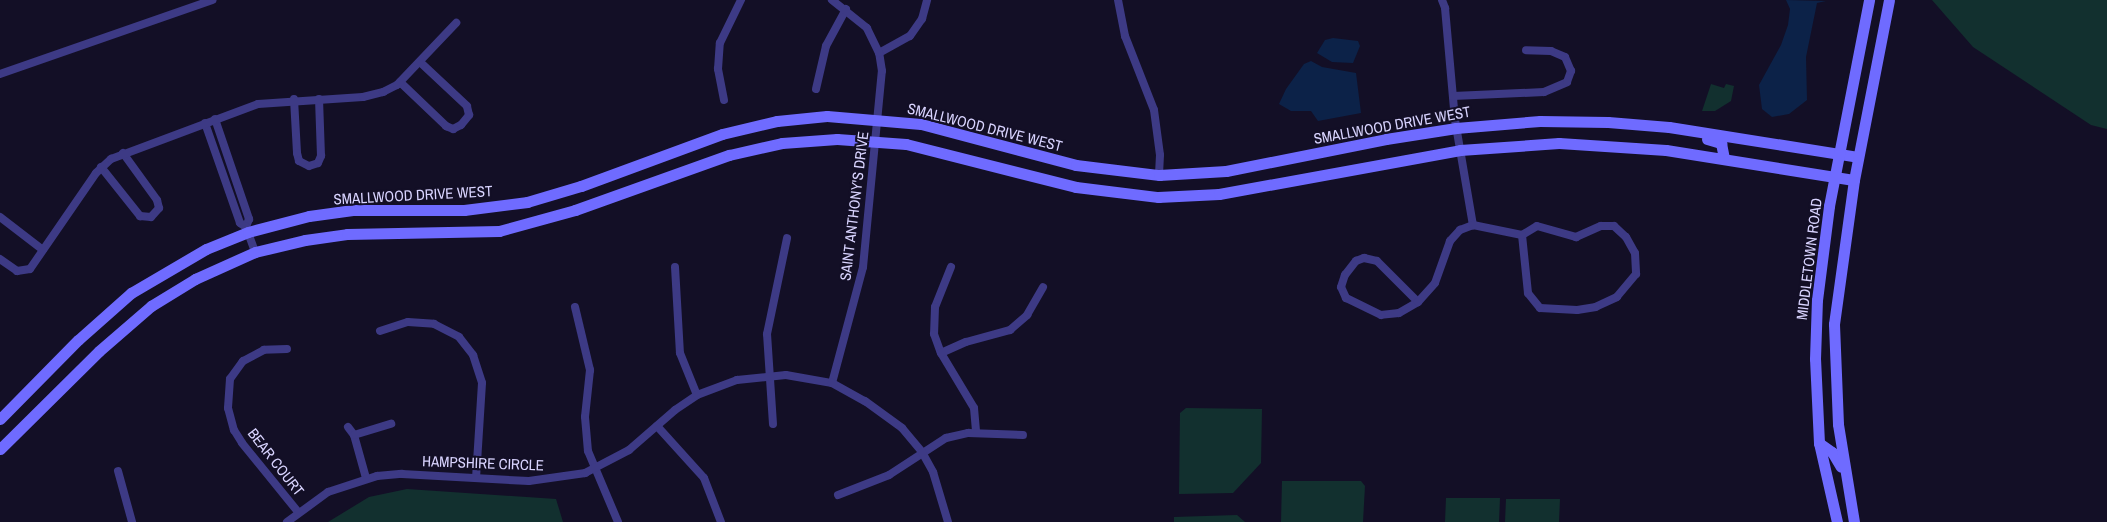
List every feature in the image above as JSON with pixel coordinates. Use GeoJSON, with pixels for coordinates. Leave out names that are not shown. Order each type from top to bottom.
{"type":"FeatureCollection","features":[{"type":"Feature","properties":{"kind":"street"},"geometry":{"type":"LineString","coordinates":[[0,74],[200,2],[212,0]]}},
{"type":"Feature","properties":{"kind":"street"},"geometry":{"type":"LineString","coordinates":[[724,100],[718,69],[720,43],[741,0]]}},
{"type":"Feature","properties":{"kind":"street","name":"SAINT ANTHONY'S DRIVE"},"geometry":{"type":"LineString","coordinates":[[832,0],[867,28],[879,53],[882,78],[863,267],[832,383]]}},
{"type":"Feature","properties":{"kind":"street"},"geometry":{"type":"LineString","coordinates":[[879,53],[910,36],[922,19],[927,0]]}},
{"type":"Feature","properties":{"kind":"street"},"geometry":{"type":"LineString","coordinates":[[1118,0],[1127,42],[1151,101],[1160,155],[1159,175]]}},
{"type":"Feature","properties":{"kind":"street"},"geometry":{"type":"LineString","coordinates":[[1442,0],[1446,8],[1456,128],[1473,225]]}},
{"type":"Feature","properties":{"kind":"street","name":"MIDDLETOWN ROAD"},"geometry":{"type":"LineString","coordinates":[[1837,522],[1819,443],[1815,359],[1817,300],[1835,177],[1869,0]]}},
{"type":"Feature","properties":{"kind":"street","name":"MIDDLETOWN ROAD"},"geometry":{"type":"LineString","coordinates":[[1854,522],[1845,474],[1834,375],[1834,324],[1854,180],[1889,0]]}},
{"type":"Feature","properties":{"kind":"street"},"geometry":{"type":"LineString","coordinates":[[816,89],[826,46],[846,10]]}},
{"type":"Feature","properties":{"kind":"street"},"geometry":{"type":"LineString","coordinates":[[0,259],[17,271],[27,271],[101,167],[123,153],[258,104],[294,99],[374,95],[400,82],[456,22]]}},
{"type":"Feature","properties":{"kind":"street"},"geometry":{"type":"LineString","coordinates":[[1453,96],[1544,92],[1567,82],[1571,71],[1566,57],[1551,51],[1526,50]]}},
{"type":"Feature","properties":{"kind":"street"},"geometry":{"type":"LineString","coordinates":[[400,82],[449,128],[457,128],[467,119],[467,106],[420,62]]}},
{"type":"Feature","properties":{"kind":"street"},"geometry":{"type":"LineString","coordinates":[[294,99],[297,154],[299,161],[309,166],[318,163],[321,156],[319,99]]}},
{"type":"Feature","properties":{"kind":"street","name":"SMALLWOOD DRIVE WEST"},"geometry":{"type":"LineString","coordinates":[[0,419],[78,340],[131,293],[206,249],[247,230],[300,218],[353,210],[464,210],[527,202],[737,129],[812,118],[879,118],[953,132],[1076,165],[1159,175],[1226,171],[1456,128],[1540,121],[1642,124],[1858,157]]}},
{"type":"Feature","properties":{"kind":"street"},"geometry":{"type":"LineString","coordinates":[[215,119],[249,219],[247,230]]}},
{"type":"Feature","properties":{"kind":"street"},"geometry":{"type":"LineString","coordinates":[[205,123],[240,223],[247,230],[255,252]]}},
{"type":"Feature","properties":{"kind":"street"},"geometry":{"type":"LineString","coordinates":[[1638,146],[1642,124],[1656,131],[1717,140],[1724,146],[1724,159]]}},
{"type":"Feature","properties":{"kind":"street"},"geometry":{"type":"LineString","coordinates":[[0,449],[99,351],[151,306],[194,279],[255,252],[305,240],[347,234],[499,231],[575,210],[690,168],[755,148],[837,139],[877,140],[957,155],[1076,187],[1158,197],[1227,192],[1460,150],[1560,142],[1638,146],[1854,180]]}},
{"type":"Feature","properties":{"kind":"street"},"geometry":{"type":"LineString","coordinates":[[101,167],[140,216],[151,217],[159,208],[157,200],[123,153]]}},
{"type":"Feature","properties":{"kind":"street"},"geometry":{"type":"LineString","coordinates":[[0,217],[43,250]]}},
{"type":"Feature","properties":{"kind":"street"},"geometry":{"type":"LineString","coordinates":[[1418,302],[1373,259],[1356,261],[1341,287],[1346,298],[1381,315],[1399,313],[1418,302],[1437,279],[1453,236],[1473,225],[1522,235],[1536,226],[1569,236],[1606,225],[1617,228],[1634,253],[1636,274],[1617,297],[1596,307],[1556,310],[1540,308],[1528,293],[1522,235]]}},
{"type":"Feature","properties":{"kind":"street"},"geometry":{"type":"LineString","coordinates":[[773,424],[769,375],[769,320],[787,238]]}},
{"type":"Feature","properties":{"kind":"street"},"geometry":{"type":"LineString","coordinates":[[675,267],[680,353],[698,395]]}},
{"type":"Feature","properties":{"kind":"street"},"geometry":{"type":"LineString","coordinates":[[951,267],[934,316],[935,338],[972,403],[976,433]]}},
{"type":"Feature","properties":{"kind":"street"},"geometry":{"type":"LineString","coordinates":[[942,353],[966,342],[1010,330],[1027,314],[1043,287]]}},
{"type":"Feature","properties":{"kind":"street"},"geometry":{"type":"LineString","coordinates":[[574,307],[589,363],[590,384],[585,428],[595,469],[618,522]]}},
{"type":"Feature","properties":{"kind":"street"},"geometry":{"type":"LineString","coordinates":[[380,331],[408,322],[434,324],[459,337],[473,354],[482,384],[476,478]]}},
{"type":"Feature","properties":{"kind":"street","name":"BEAR COURT"},"geometry":{"type":"LineString","coordinates":[[287,349],[264,350],[243,361],[230,380],[228,408],[234,430],[242,443],[298,512]]}},
{"type":"Feature","properties":{"kind":"street","name":"HAMPSHIRE CIRCLE"},"geometry":{"type":"LineString","coordinates":[[287,522],[298,512],[328,492],[366,478],[402,474],[548,480],[595,469],[629,450],[698,395],[737,380],[769,375],[798,376],[832,383],[881,411],[902,428],[922,452],[937,483],[948,522]]}},
{"type":"Feature","properties":{"kind":"street"},"geometry":{"type":"LineString","coordinates":[[354,435],[391,424]]}},
{"type":"Feature","properties":{"kind":"street"},"geometry":{"type":"LineString","coordinates":[[657,426],[704,478],[721,522]]}},
{"type":"Feature","properties":{"kind":"street"},"geometry":{"type":"LineString","coordinates":[[348,427],[354,435],[366,478]]}},
{"type":"Feature","properties":{"kind":"street"},"geometry":{"type":"LineString","coordinates":[[838,495],[889,474],[946,438],[976,433],[1023,436]]}},
{"type":"Feature","properties":{"kind":"street"},"geometry":{"type":"LineString","coordinates":[[1819,443],[1832,452],[1845,474]]}},
{"type":"Feature","properties":{"kind":"street"},"geometry":{"type":"LineString","coordinates":[[118,471],[132,522]]}},
{"type":"Feature","properties":{"kind":"green space"},"geometry":{"type":"Polygon","coordinates":[[[1932,0],[2107,0],[2107,129],[2091,125],[1973,47],[1932,0]]]}},
{"type":"Feature","properties":{"kind":"green space"},"geometry":{"type":"Polygon","coordinates":[[[1711,84],[1724,88],[1726,84],[1734,86],[1731,101],[1715,111],[1702,111],[1711,84]]]}},
{"type":"Feature","properties":{"kind":"green space"},"geometry":{"type":"Polygon","coordinates":[[[1186,408],[1262,409],[1261,463],[1233,493],[1179,494],[1180,413],[1186,408]]]}},
{"type":"Feature","properties":{"kind":"green space"},"geometry":{"type":"Polygon","coordinates":[[[1282,481],[1361,481],[1365,486],[1363,522],[1281,522],[1282,481]]]}},
{"type":"Feature","properties":{"kind":"green space"},"geometry":{"type":"Polygon","coordinates":[[[407,489],[556,499],[563,522],[328,522],[369,497],[407,489]]]}},
{"type":"Feature","properties":{"kind":"green space"},"geometry":{"type":"Polygon","coordinates":[[[1446,498],[1500,498],[1499,522],[1445,522],[1446,498]]]}},
{"type":"Feature","properties":{"kind":"green space"},"geometry":{"type":"Polygon","coordinates":[[[1506,499],[1560,499],[1559,522],[1505,522],[1506,499]]]}},
{"type":"Feature","properties":{"kind":"green space"},"geometry":{"type":"Polygon","coordinates":[[[1237,515],[1245,522],[1174,522],[1174,517],[1237,515]]]}},
{"type":"Feature","properties":{"kind":"water"},"geometry":{"type":"Polygon","coordinates":[[[1786,0],[1826,1],[1817,3],[1806,57],[1807,100],[1789,114],[1772,117],[1762,109],[1759,85],[1781,45],[1788,25],[1790,9],[1786,0]]]}},
{"type":"Feature","properties":{"kind":"water"},"geometry":{"type":"Polygon","coordinates":[[[1333,38],[1358,41],[1360,46],[1353,63],[1332,62],[1317,53],[1325,40],[1333,38]]]}},
{"type":"Feature","properties":{"kind":"water"},"geometry":{"type":"Polygon","coordinates":[[[1311,61],[1322,67],[1356,73],[1361,113],[1318,121],[1311,111],[1291,111],[1279,104],[1286,89],[1304,64],[1311,61]]]}}]}
